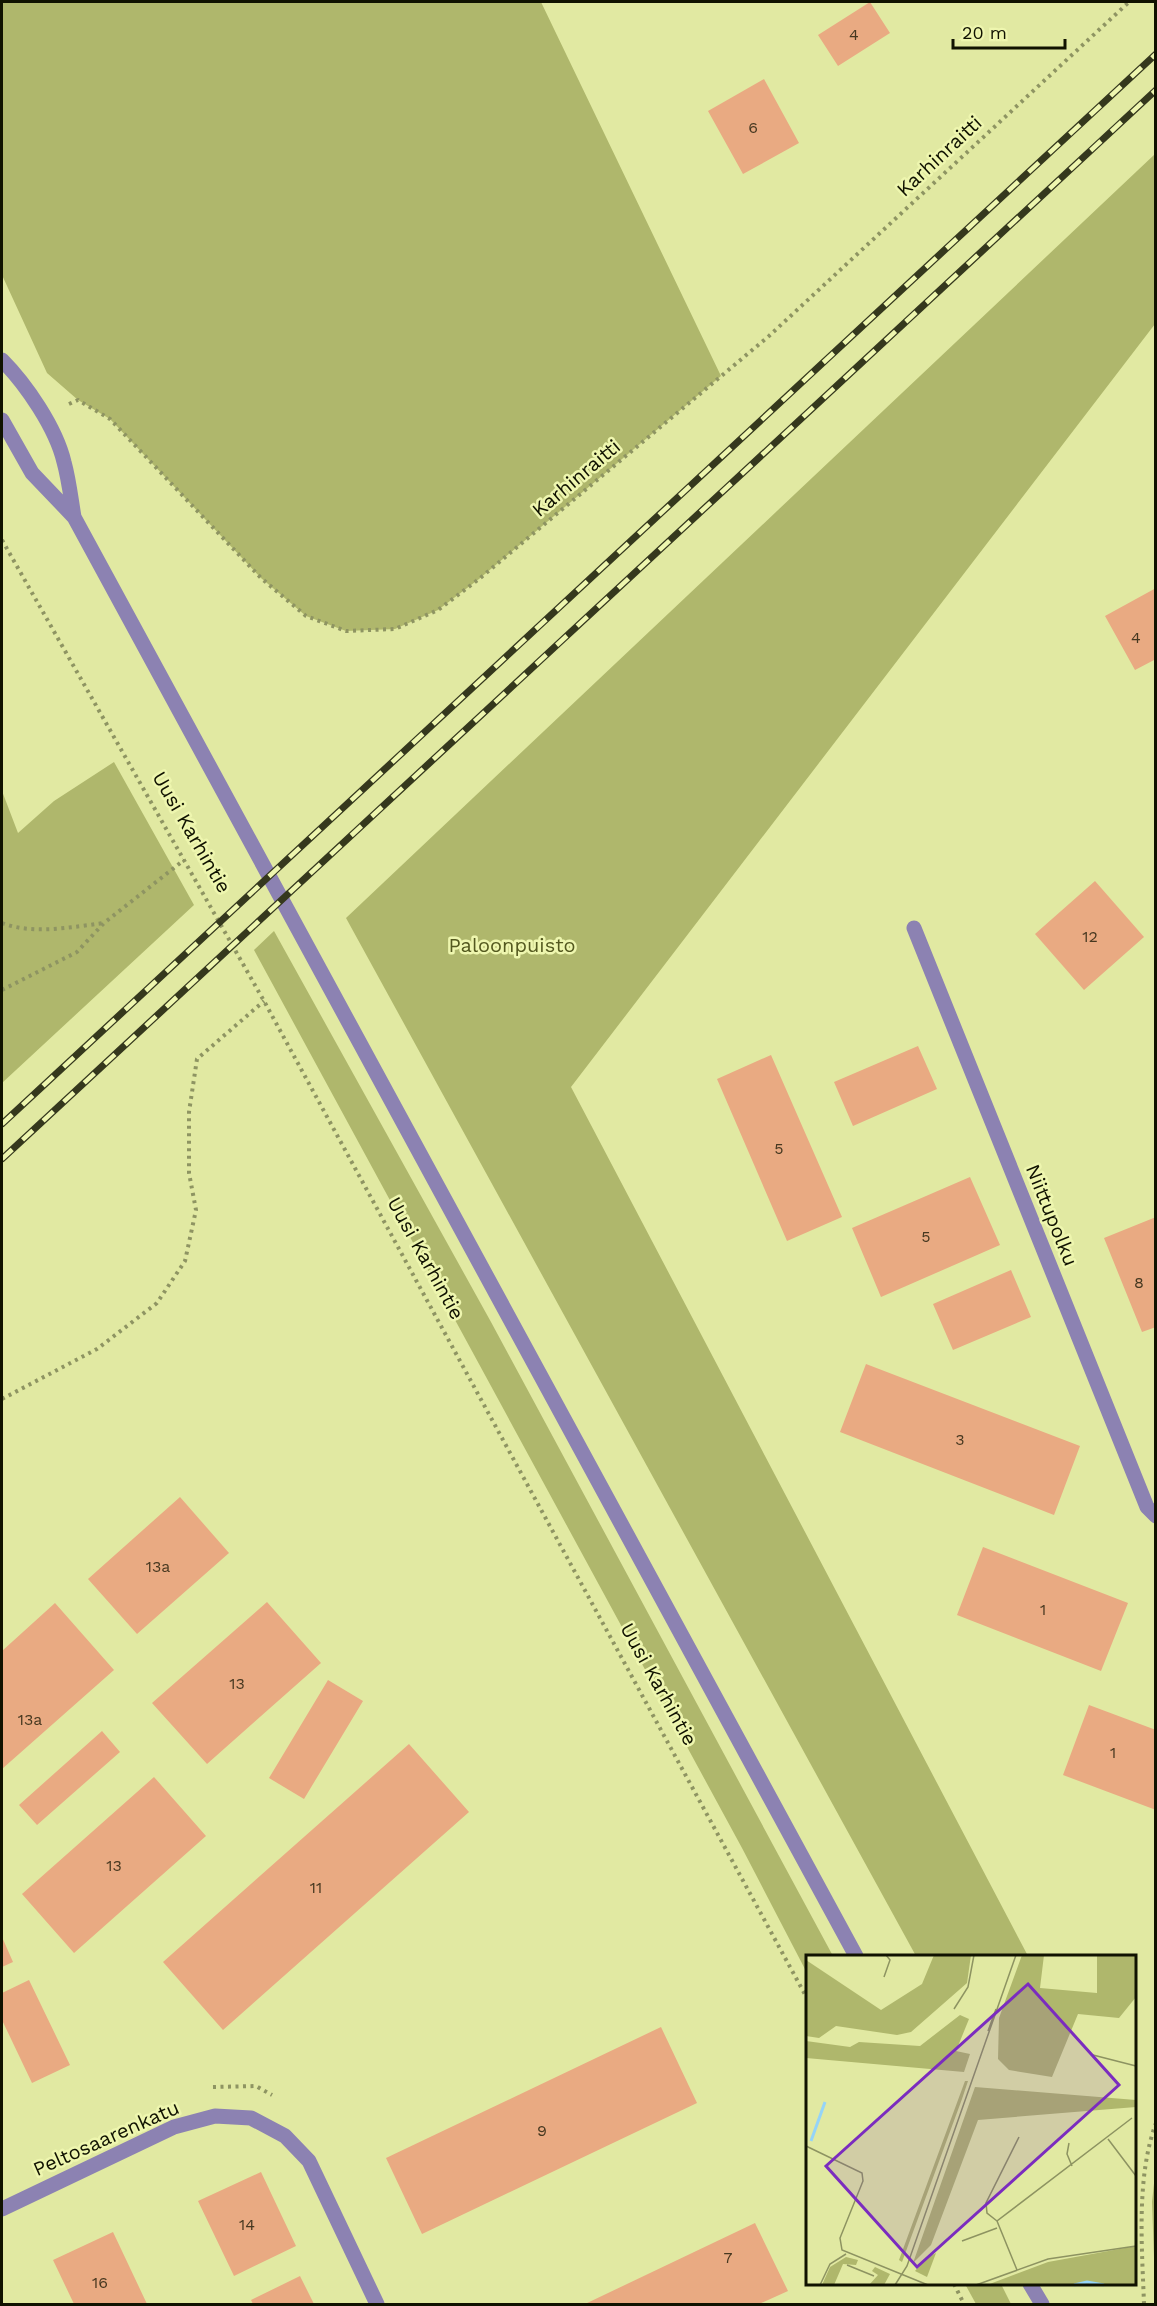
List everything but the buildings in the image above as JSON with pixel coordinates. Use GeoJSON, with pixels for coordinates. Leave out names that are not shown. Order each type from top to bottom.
{"type":"FeatureCollection","features":[{"type":"Feature","properties":{"kind":"street"},"geometry":{"type":"LineString","coordinates":[[2,360],[18,376],[44,417],[64,460],[74,517]]}},
{"type":"Feature","properties":{"kind":"street"},"geometry":{"type":"LineString","coordinates":[[2,420],[32,473],[74,517],[855,1955]]}},
{"type":"Feature","properties":{"kind":"street","name":"Niittupolku"},"geometry":{"type":"LineString","coordinates":[[914,928],[1147,1507],[1155,1516]]}},
{"type":"Feature","properties":{"kind":"street","name":"Peltosaarenkatu"},"geometry":{"type":"LineString","coordinates":[[2,2209],[174,2127],[215,2116],[251,2118],[285,2136],[309,2162],[378,2304]]}},
{"type":"Feature","properties":{"kind":"street"},"geometry":{"type":"LineString","coordinates":[[1031,2285],[1040,2303]]}},
{"type":"Feature","properties":{"kind":"path","name":"Karhinraitti"},"geometry":{"type":"LineString","coordinates":[[44,417],[78,400],[110,419],[261,578],[306,616],[346,631],[395,629],[438,610],[479,579],[769,336],[1129,2]]}},
{"type":"Feature","properties":{"kind":"path","name":"Uusi Karhintie"},"geometry":{"type":"LineString","coordinates":[[2,540],[264,1001],[806,1998]]}},
{"type":"Feature","properties":{"kind":"path"},"geometry":{"type":"LineString","coordinates":[[2,990],[77,952],[104,922],[184,860]]}},
{"type":"Feature","properties":{"kind":"path"},"geometry":{"type":"LineString","coordinates":[[2,922],[11,926],[56,929],[104,922]]}},
{"type":"Feature","properties":{"kind":"path"},"geometry":{"type":"LineString","coordinates":[[2,1400],[97,1349],[157,1303],[185,1261],[196,1210],[189,1173],[189,1112],[197,1059],[264,1001]]}},
{"type":"Feature","properties":{"kind":"path"},"geometry":{"type":"LineString","coordinates":[[209,2088],[256,2086],[275,2097]]}},
{"type":"Feature","properties":{"kind":"path"},"geometry":{"type":"LineString","coordinates":[[1144,2304],[1141,2231],[1148,2142],[1155,2123]]}},
{"type":"Feature","properties":{"kind":"path"},"geometry":{"type":"LineString","coordinates":[[955,2285],[964,2304]]}},
{"type":"Feature","properties":{"kind":"green space"},"geometry":{"type":"Polygon","coordinates":[[[2,2],[541,2],[721,376],[479,579],[438,610],[395,629],[346,631],[306,616],[261,578],[110,419],[78,400],[47,373],[2,275],[2,2]]]}},
{"type":"Feature","properties":{"kind":"green space","name":"Paloonpuisto"},"geometry":{"type":"Polygon","coordinates":[[[1155,154],[1155,324],[571,1087],[1027,1955],[915,1955],[346,918],[1155,154]]]}},
{"type":"Feature","properties":{"kind":"green space"},"geometry":{"type":"Polygon","coordinates":[[[114,762],[194,905],[2,1083],[2,791],[18,833],[54,801],[114,762]]]}},
{"type":"Feature","properties":{"kind":"green space"},"geometry":{"type":"Polygon","coordinates":[[[274,931],[491,1322],[832,1955],[806,1955],[806,1971],[742,1848],[254,950],[274,931]]]}},
{"type":"Feature","properties":{"kind":"green space"},"geometry":{"type":"Polygon","coordinates":[[[1156,2174],[1155,2285],[1152,2202],[1156,2174]]]}},
{"type":"Feature","properties":{"kind":"green space"},"geometry":{"type":"Polygon","coordinates":[[[966,2285],[1002,2285],[1011,2304],[976,2304],[966,2285]]]}},
{"type":"Feature","properties":{"kind":"railway"},"geometry":{"type":"LineString","coordinates":[[2,1124],[1156,54]]}},
{"type":"Feature","properties":{"kind":"railway"},"geometry":{"type":"LineString","coordinates":[[2,1159],[1156,90]]}}]}
